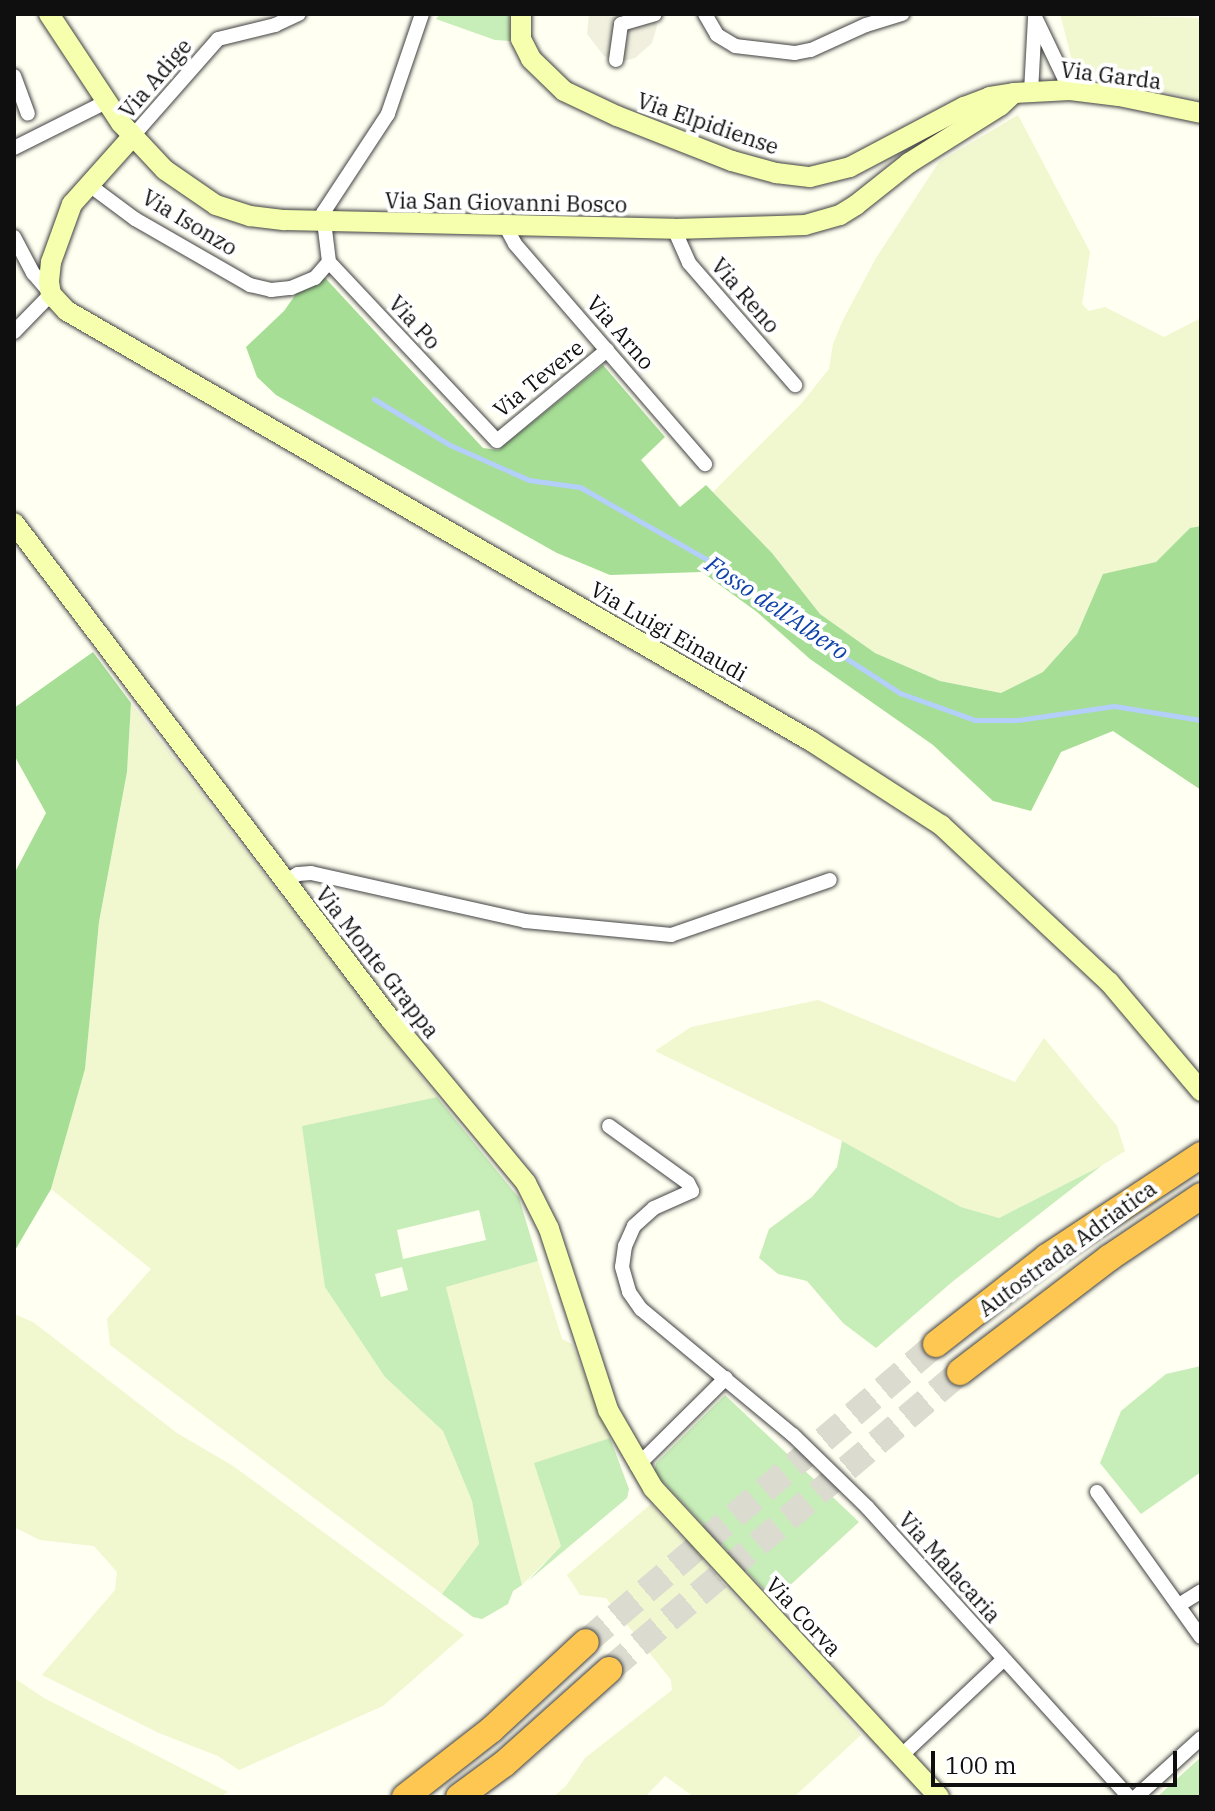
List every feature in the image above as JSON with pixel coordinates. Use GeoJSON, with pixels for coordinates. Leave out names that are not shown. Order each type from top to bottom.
{"type":"FeatureCollection","features":[{"type":"Feature","properties":{"kind":"highway","name":"Autostrada Adriatica"},"geometry":{"type":"LineString","coordinates":[[936,1344],[1047,1257],[1201,1155]]}},
{"type":"Feature","properties":{"kind":"highway","name":"Autostrada Adriatica"},"geometry":{"type":"LineString","coordinates":[[960,1372],[1109,1258],[1201,1196]]}},
{"type":"Feature","properties":{"kind":"highway"},"geometry":{"type":"LineString","coordinates":[[405,1797],[491,1730],[586,1642]]}},
{"type":"Feature","properties":{"kind":"highway"},"geometry":{"type":"LineString","coordinates":[[459,1797],[504,1764],[609,1670]]}},
{"type":"Feature","properties":{"kind":"street","name":"Via San Giovanni Bosco"},"geometry":{"type":"LineString","coordinates":[[49,14],[132,137],[176,179],[216,205],[250,216],[322,223],[674,229],[805,225],[840,215],[1023,92]]}},
{"type":"Feature","properties":{"kind":"street","name":"Via Adige"},"geometry":{"type":"LineString","coordinates":[[132,137],[218,39],[275,25],[299,14]]}},
{"type":"Feature","properties":{"kind":"street"},"geometry":{"type":"LineString","coordinates":[[329,262],[322,223],[328,203],[369,148],[388,114],[422,14]]}},
{"type":"Feature","properties":{"kind":"street","name":"Via Elpidiense"},"geometry":{"type":"LineString","coordinates":[[521,14],[521,39],[531,59],[564,91],[617,116],[732,161],[776,173],[810,177],[850,167],[964,107],[990,97],[1023,92]]}},
{"type":"Feature","properties":{"kind":"street"},"geometry":{"type":"LineString","coordinates":[[616,60],[621,24],[655,14]]}},
{"type":"Feature","properties":{"kind":"street"},"geometry":{"type":"LineString","coordinates":[[705,14],[717,35],[735,46],[795,53],[811,50],[855,30],[902,14]]}},
{"type":"Feature","properties":{"kind":"street"},"geometry":{"type":"LineString","coordinates":[[1023,92],[1035,15]]}},
{"type":"Feature","properties":{"kind":"street"},"geometry":{"type":"LineString","coordinates":[[1035,15],[1070,90]]}},
{"type":"Feature","properties":{"kind":"street"},"geometry":{"type":"LineString","coordinates":[[14,76],[28,114]]}},
{"type":"Feature","properties":{"kind":"street","name":"Via Garda"},"geometry":{"type":"LineString","coordinates":[[1023,92],[1070,90],[1119,96],[1201,113]]}},
{"type":"Feature","properties":{"kind":"street"},"geometry":{"type":"LineString","coordinates":[[14,148],[106,102]]}},
{"type":"Feature","properties":{"kind":"street"},"geometry":{"type":"LineString","coordinates":[[14,332],[44,301],[51,262],[72,204],[132,137]]}},
{"type":"Feature","properties":{"kind":"street","name":"Via Isonzo"},"geometry":{"type":"LineString","coordinates":[[88,184],[135,219],[250,285],[271,290],[291,288],[315,278],[329,262]]}},
{"type":"Feature","properties":{"kind":"street","name":"Via Arno"},"geometry":{"type":"LineString","coordinates":[[506,227],[515,244],[705,464]]}},
{"type":"Feature","properties":{"kind":"street","name":"Via Reno"},"geometry":{"type":"LineString","coordinates":[[674,229],[689,263],[795,385]]}},
{"type":"Feature","properties":{"kind":"street"},"geometry":{"type":"LineString","coordinates":[[14,237],[44,301]]}},
{"type":"Feature","properties":{"kind":"street","name":"Via Po"},"geometry":{"type":"LineString","coordinates":[[329,262],[497,441]]}},
{"type":"Feature","properties":{"kind":"street","name":"Via Luigi Einaudi"},"geometry":{"type":"LineString","coordinates":[[44,301],[67,311],[797,733],[941,825],[1109,982],[1201,1091]]}},
{"type":"Feature","properties":{"kind":"street","name":"Via Tevere"},"geometry":{"type":"LineString","coordinates":[[497,441],[607,350]]}},
{"type":"Feature","properties":{"kind":"street","name":"Via Monte Grappa"},"geometry":{"type":"LineString","coordinates":[[14,523],[390,1019],[526,1183],[553,1239],[608,1410],[637,1466]]}},
{"type":"Feature","properties":{"kind":"street"},"geometry":{"type":"LineString","coordinates":[[285,882],[298,874],[311,873],[525,921],[671,935],[830,880]]}},
{"type":"Feature","properties":{"kind":"street","name":"Via Malacaria"},"geometry":{"type":"LineString","coordinates":[[609,1126],[688,1183],[692,1191],[654,1208],[634,1226],[625,1246],[622,1267],[629,1292],[641,1309],[793,1435],[867,1507],[1129,1797]]}},
{"type":"Feature","properties":{"kind":"street"},"geometry":{"type":"LineString","coordinates":[[637,1466],[726,1378]]}},
{"type":"Feature","properties":{"kind":"street","name":"Via Corva"},"geometry":{"type":"LineString","coordinates":[[637,1466],[653,1488],[939,1797]]}},
{"type":"Feature","properties":{"kind":"street"},"geometry":{"type":"LineString","coordinates":[[1097,1492],[1201,1637]]}},
{"type":"Feature","properties":{"kind":"street"},"geometry":{"type":"LineString","coordinates":[[1179,1605],[1201,1591]]}},
{"type":"Feature","properties":{"kind":"street"},"geometry":{"type":"LineString","coordinates":[[901,1756],[1004,1659]]}},
{"type":"Feature","properties":{"kind":"street"},"geometry":{"type":"LineString","coordinates":[[1136,1797],[1201,1738]]}},
{"type":"Feature","properties":{"kind":"green space"},"geometry":{"type":"Polygon","coordinates":[[[440,14],[509,14],[510,41],[495,40],[436,19],[440,14]]]}},
{"type":"Feature","properties":{"kind":"green space"},"geometry":{"type":"Polygon","coordinates":[[[1060,14],[1201,18],[1201,100],[1086,74],[1072,60],[1060,14]]]}},
{"type":"Feature","properties":{"kind":"green space"},"geometry":{"type":"Polygon","coordinates":[[[1018,115],[1090,252],[1082,304],[1089,311],[1105,307],[1164,337],[1201,318],[1201,526],[1190,528],[1156,562],[1103,575],[1077,634],[1043,672],[1001,693],[940,681],[875,653],[820,614],[772,553],[713,492],[801,404],[829,369],[833,344],[843,320],[876,258],[939,162],[1018,115]]]}},
{"type":"Feature","properties":{"kind":"green space"},"geometry":{"type":"Polygon","coordinates":[[[315,267],[483,448],[498,450],[603,365],[665,437],[641,460],[680,507],[706,485],[772,553],[820,614],[875,653],[940,681],[1001,693],[1043,672],[1077,634],[1103,574],[1156,562],[1190,528],[1201,526],[1201,790],[1113,731],[1061,752],[1031,811],[993,801],[933,745],[810,659],[757,612],[702,572],[610,575],[557,553],[276,395],[257,377],[246,347],[284,311],[315,267]]]}},
{"type":"Feature","properties":{"kind":"green space"},"geometry":{"type":"Polygon","coordinates":[[[93,652],[131,703],[127,772],[99,922],[85,1069],[51,1189],[14,1252],[14,874],[46,813],[14,755],[14,708],[93,652]]]}},
{"type":"Feature","properties":{"kind":"green space"},"geometry":{"type":"Polygon","coordinates":[[[131,703],[437,1097],[302,1126],[385,1377],[443,1431],[472,1501],[479,1545],[442,1594],[110,1345],[107,1319],[151,1269],[51,1189],[85,1069],[99,922],[127,772],[131,703]]]}},
{"type":"Feature","properties":{"kind":"green space"},"geometry":{"type":"Polygon","coordinates":[[[818,1000],[1015,1082],[1044,1038],[1117,1126],[1125,1151],[999,1218],[961,1207],[842,1141],[655,1051],[691,1027],[818,1000]]]}},
{"type":"Feature","properties":{"kind":"green space"},"geometry":{"type":"Polygon","coordinates":[[[437,1097],[519,1198],[538,1261],[446,1287],[522,1585],[513,1591],[508,1604],[482,1619],[473,1617],[442,1594],[479,1544],[472,1501],[443,1431],[385,1377],[325,1287],[302,1126],[437,1097]],[[479,1210],[397,1230],[403,1259],[486,1240],[479,1210]],[[402,1267],[375,1274],[381,1297],[408,1290],[402,1267]]]}},
{"type":"Feature","properties":{"kind":"green space"},"geometry":{"type":"Polygon","coordinates":[[[842,1141],[961,1207],[999,1218],[1101,1166],[952,1282],[876,1348],[843,1323],[807,1281],[778,1274],[759,1258],[769,1229],[812,1197],[837,1167],[842,1141]]]}},
{"type":"Feature","properties":{"kind":"green space"},"geometry":{"type":"Polygon","coordinates":[[[538,1261],[562,1339],[572,1344],[610,1438],[535,1463],[561,1546],[522,1585],[446,1287],[538,1261]]]}},
{"type":"Feature","properties":{"kind":"green space"},"geometry":{"type":"Polygon","coordinates":[[[14,1314],[33,1322],[177,1433],[233,1466],[464,1635],[383,1706],[239,1770],[218,1756],[159,1733],[42,1675],[115,1590],[117,1572],[94,1546],[40,1540],[14,1527],[14,1314]]]}},
{"type":"Feature","properties":{"kind":"green space"},"geometry":{"type":"Polygon","coordinates":[[[1201,1366],[1201,1472],[1141,1514],[1100,1463],[1121,1411],[1166,1374],[1201,1366]]]}},
{"type":"Feature","properties":{"kind":"green space"},"geometry":{"type":"Polygon","coordinates":[[[725,1395],[859,1522],[774,1600],[654,1472],[656,1463],[725,1395]]]}},
{"type":"Feature","properties":{"kind":"green space"},"geometry":{"type":"Polygon","coordinates":[[[610,1438],[629,1489],[627,1498],[528,1581],[561,1546],[534,1463],[610,1438]]]}},
{"type":"Feature","properties":{"kind":"green space"},"geometry":{"type":"Polygon","coordinates":[[[651,1504],[861,1735],[794,1797],[694,1797],[665,1776],[645,1797],[553,1797],[566,1786],[585,1758],[672,1690],[671,1680],[606,1598],[580,1595],[567,1575],[651,1504]]]}},
{"type":"Feature","properties":{"kind":"green space"},"geometry":{"type":"Polygon","coordinates":[[[14,1678],[44,1698],[228,1792],[220,1797],[14,1797],[14,1678]]]}},
{"type":"Feature","properties":{"kind":"green space"},"geometry":{"type":"Polygon","coordinates":[[[1201,1757],[1201,1797],[1157,1797],[1201,1757]]]}},
{"type":"Feature","properties":{"kind":"shaded area"},"geometry":{"type":"Polygon","coordinates":[[[589,14],[655,14],[657,26],[652,43],[635,58],[623,61],[604,56],[587,34],[589,14]]]}},
{"type":"Feature","properties":{"kind":"waterway","name":"Fosso dell'Albero"},"geometry":{"type":"LineString","coordinates":[[374,399],[450,445],[529,480],[580,487],[706,559],[793,624],[900,693],[975,720],[1018,720],[1114,706],[1201,720]]}},
{"type":"Feature","properties":{"kind":"tunnel"},"geometry":{"type":"LineString","coordinates":[[586,1642],[936,1344]]}},
{"type":"Feature","properties":{"kind":"tunnel"},"geometry":{"type":"LineString","coordinates":[[609,1670],[960,1372]]}}]}
